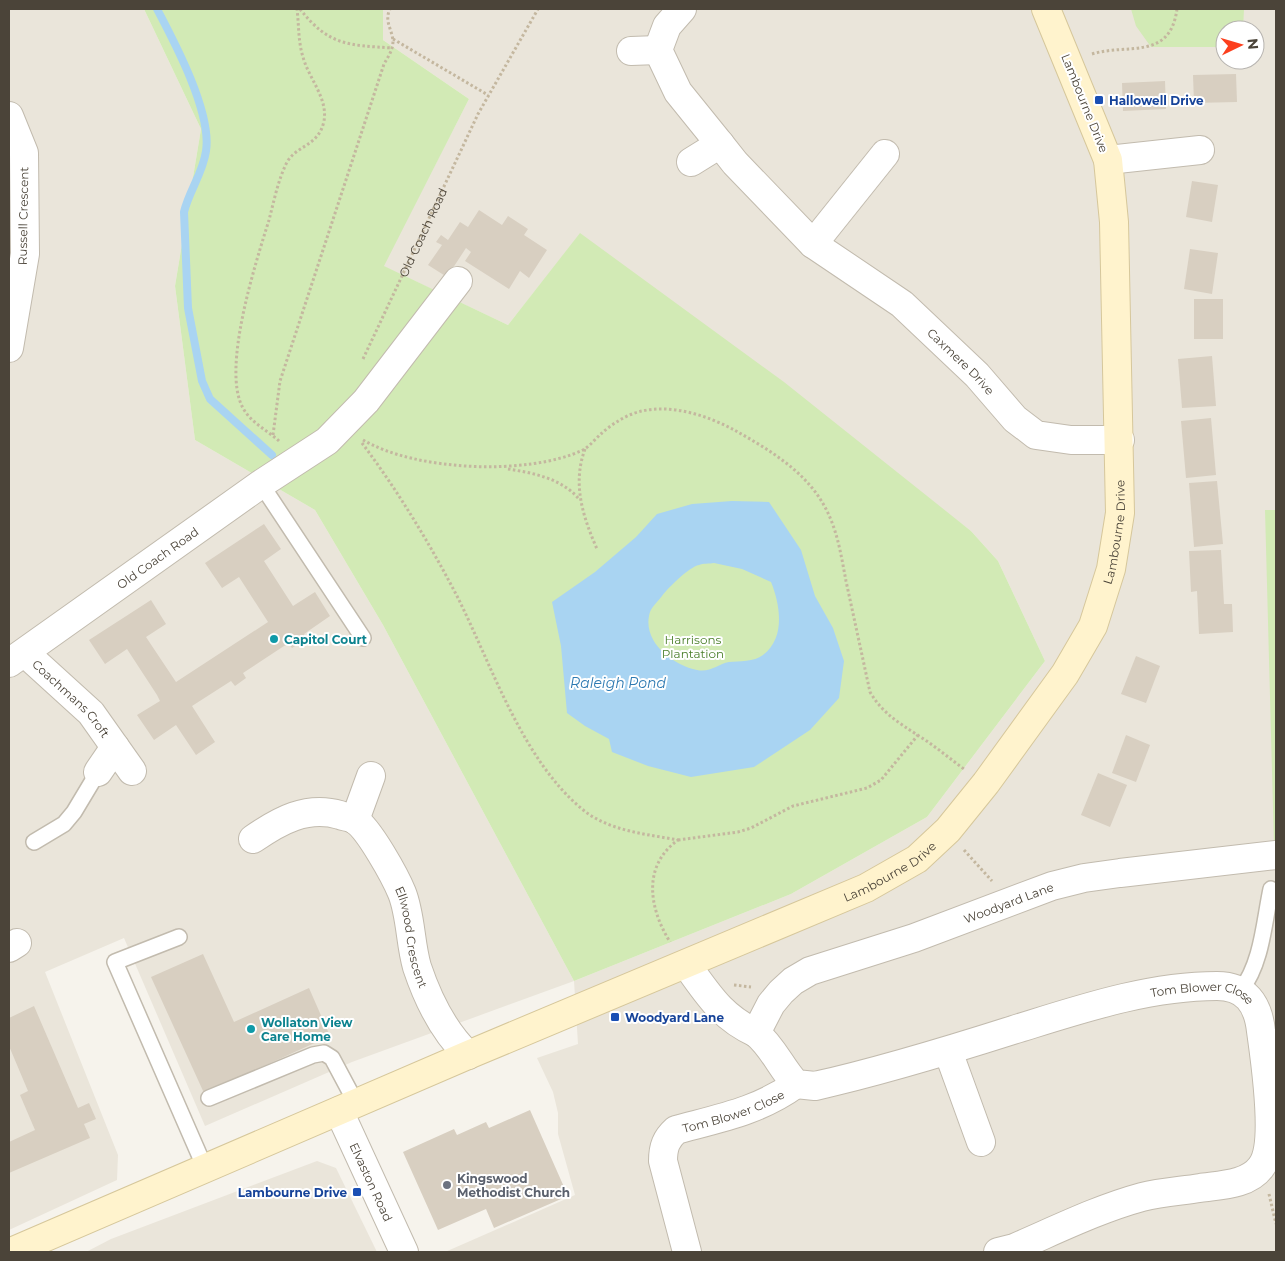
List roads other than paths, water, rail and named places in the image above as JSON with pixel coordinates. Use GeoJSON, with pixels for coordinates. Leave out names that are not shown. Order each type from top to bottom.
{"type":"FeatureCollection","features":[{"type":"Feature","properties":{"kind":"street"},"geometry":{"type":"LineString","coordinates":[[630,51],[658,50],[667,26],[682,9]]}},
{"type":"Feature","properties":{"kind":"street","name":"Lambourne Drive"},"geometry":{"type":"LineString","coordinates":[[11,1252],[468,1055],[866,888],[917,859],[948,830],[986,783],[1065,674],[1092,626],[1111,569],[1120,513],[1120,440],[1114,222],[1108,160],[1046,9]]}},
{"type":"Feature","properties":{"kind":"street","name":"Caxmere Drive"},"geometry":{"type":"LineString","coordinates":[[658,50],[678,92],[735,163],[813,244],[902,304],[977,375],[1015,419],[1036,435],[1071,440],[1120,440]]}},
{"type":"Feature","properties":{"kind":"street","name":"Russell Crescent"},"geometry":{"type":"LineString","coordinates":[[9,116],[24,153],[25,235],[25,254],[9,348]]}},
{"type":"Feature","properties":{"kind":"street"},"geometry":{"type":"LineString","coordinates":[[691,162],[720,144]]}},
{"type":"Feature","properties":{"kind":"street"},"geometry":{"type":"LineString","coordinates":[[1108,160],[1200,150]]}},
{"type":"Feature","properties":{"kind":"street"},"geometry":{"type":"LineString","coordinates":[[813,244],[885,154]]}},
{"type":"Feature","properties":{"kind":"street","name":"Old Coach Road"},"geometry":{"type":"LineString","coordinates":[[17,658],[261,484],[327,441],[366,401],[458,281]]}},
{"type":"Feature","properties":{"kind":"street","name":"Coachmans Croft"},"geometry":{"type":"LineString","coordinates":[[17,658],[91,713],[132,771]]}},
{"type":"Feature","properties":{"kind":"street","name":"Coachmans Croft"},"geometry":{"type":"LineString","coordinates":[[98,772],[115,747]]}},
{"type":"Feature","properties":{"kind":"street"},"geometry":{"type":"LineString","coordinates":[[252,839],[279,821],[306,813],[329,812],[355,820],[371,776]]}},
{"type":"Feature","properties":{"kind":"street","name":"Ellwood Crescent"},"geometry":{"type":"LineString","coordinates":[[355,820],[378,847],[403,894],[420,975],[437,1015],[450,1038],[468,1055]]}},
{"type":"Feature","properties":{"kind":"street","name":"Woodyard Lane"},"geometry":{"type":"LineString","coordinates":[[756,1033],[771,1004],[781,992],[793,981],[810,971],[914,938],[1052,886],[1084,878],[1276,855]]}},
{"type":"Feature","properties":{"kind":"street"},"geometry":{"type":"LineString","coordinates":[[686,964],[717,1007],[740,1025],[756,1033]]}},
{"type":"Feature","properties":{"kind":"street","name":"Tom Blower Close"},"geometry":{"type":"LineString","coordinates":[[756,1033],[766,1041],[786,1073],[796,1084],[815,1086],[948,1051],[1076,1010],[1137,995],[1219,986],[1241,990],[1256,1005],[1261,1028],[1270,1123],[1269,1144],[1262,1166],[1252,1177],[1236,1182],[1144,1196],[1114,1206],[1014,1248],[998,1252]]}},
{"type":"Feature","properties":{"kind":"street"},"geometry":{"type":"LineString","coordinates":[[948,1051],[980,1142]]}},
{"type":"Feature","properties":{"kind":"street","name":"Tom Blower Close"},"geometry":{"type":"LineString","coordinates":[[687,1252],[663,1161],[663,1150],[667,1138],[676,1130],[757,1108],[779,1097],[796,1084]]}},
{"type":"Feature","properties":{"kind":"street","name":"Elvaston Road"},"geometry":{"type":"LineString","coordinates":[[347,1107],[404,1252]]}},
{"type":"Feature","properties":{"kind":"lane"},"geometry":{"type":"LineString","coordinates":[[261,484],[363,638]]}},
{"type":"Feature","properties":{"kind":"lane"},"geometry":{"type":"LineString","coordinates":[[34,842],[64,824],[74,812],[98,772]]}},
{"type":"Feature","properties":{"kind":"lane"},"geometry":{"type":"LineString","coordinates":[[1241,990],[1248,981],[1256,960],[1271,889]]}},
{"type":"Feature","properties":{"kind":"lane"},"geometry":{"type":"LineString","coordinates":[[179,937],[116,962],[205,1168]]}},
{"type":"Feature","properties":{"kind":"lane"},"geometry":{"type":"LineString","coordinates":[[209,1098],[313,1055],[324,1054],[332,1058],[347,1107]]}},
{"type":"Feature","properties":{"kind":"water","name":"Raleigh Pond"},"geometry":{"type":"Polygon","coordinates":[[[732,501],[769,502],[801,550],[815,596],[833,628],[844,661],[839,698],[810,730],[754,767],[691,777],[648,766],[612,752],[609,739],[585,726],[567,713],[561,646],[552,602],[595,572],[636,537],[657,514],[692,504],[732,501]],[[714,563],[702,564],[684,574],[665,592],[650,612],[648,623],[654,642],[661,650],[678,663],[702,671],[729,662],[755,659],[763,655],[770,648],[775,640],[779,620],[777,600],[771,582],[742,569],[714,563]]]}},
{"type":"Feature","properties":{"kind":"waterway"},"geometry":{"type":"LineString","coordinates":[[157,9],[182,59],[198,98],[206,135],[204,159],[184,212],[188,308],[202,381],[210,399],[272,455]]}},
{"type":"Feature","properties":{"kind":"place","name":"Hallowell Drive"},"geometry":{"type":"Point","coordinates":[1099,100]}},
{"type":"Feature","properties":{"kind":"place","name":"Capitol Court"},"geometry":{"type":"Point","coordinates":[274,639]}},
{"type":"Feature","properties":{"kind":"place","name":"Woodyard Lane"},"geometry":{"type":"Point","coordinates":[615,1017]}},
{"type":"Feature","properties":{"kind":"place","name":"Wollaton View Care Home"},"geometry":{"type":"Point","coordinates":[251,1029]}},
{"type":"Feature","properties":{"kind":"place","name":"Kingswood Methodist Church"},"geometry":{"type":"Point","coordinates":[447,1185]}},
{"type":"Feature","properties":{"kind":"place","name":"Lambourne Drive"},"geometry":{"type":"Point","coordinates":[357,1192]}},
{"type":"Feature","properties":{"kind":"park label","name":"Harrisons Plantation"},"geometry":{"type":"Point","coordinates":[693,646]}}]}
